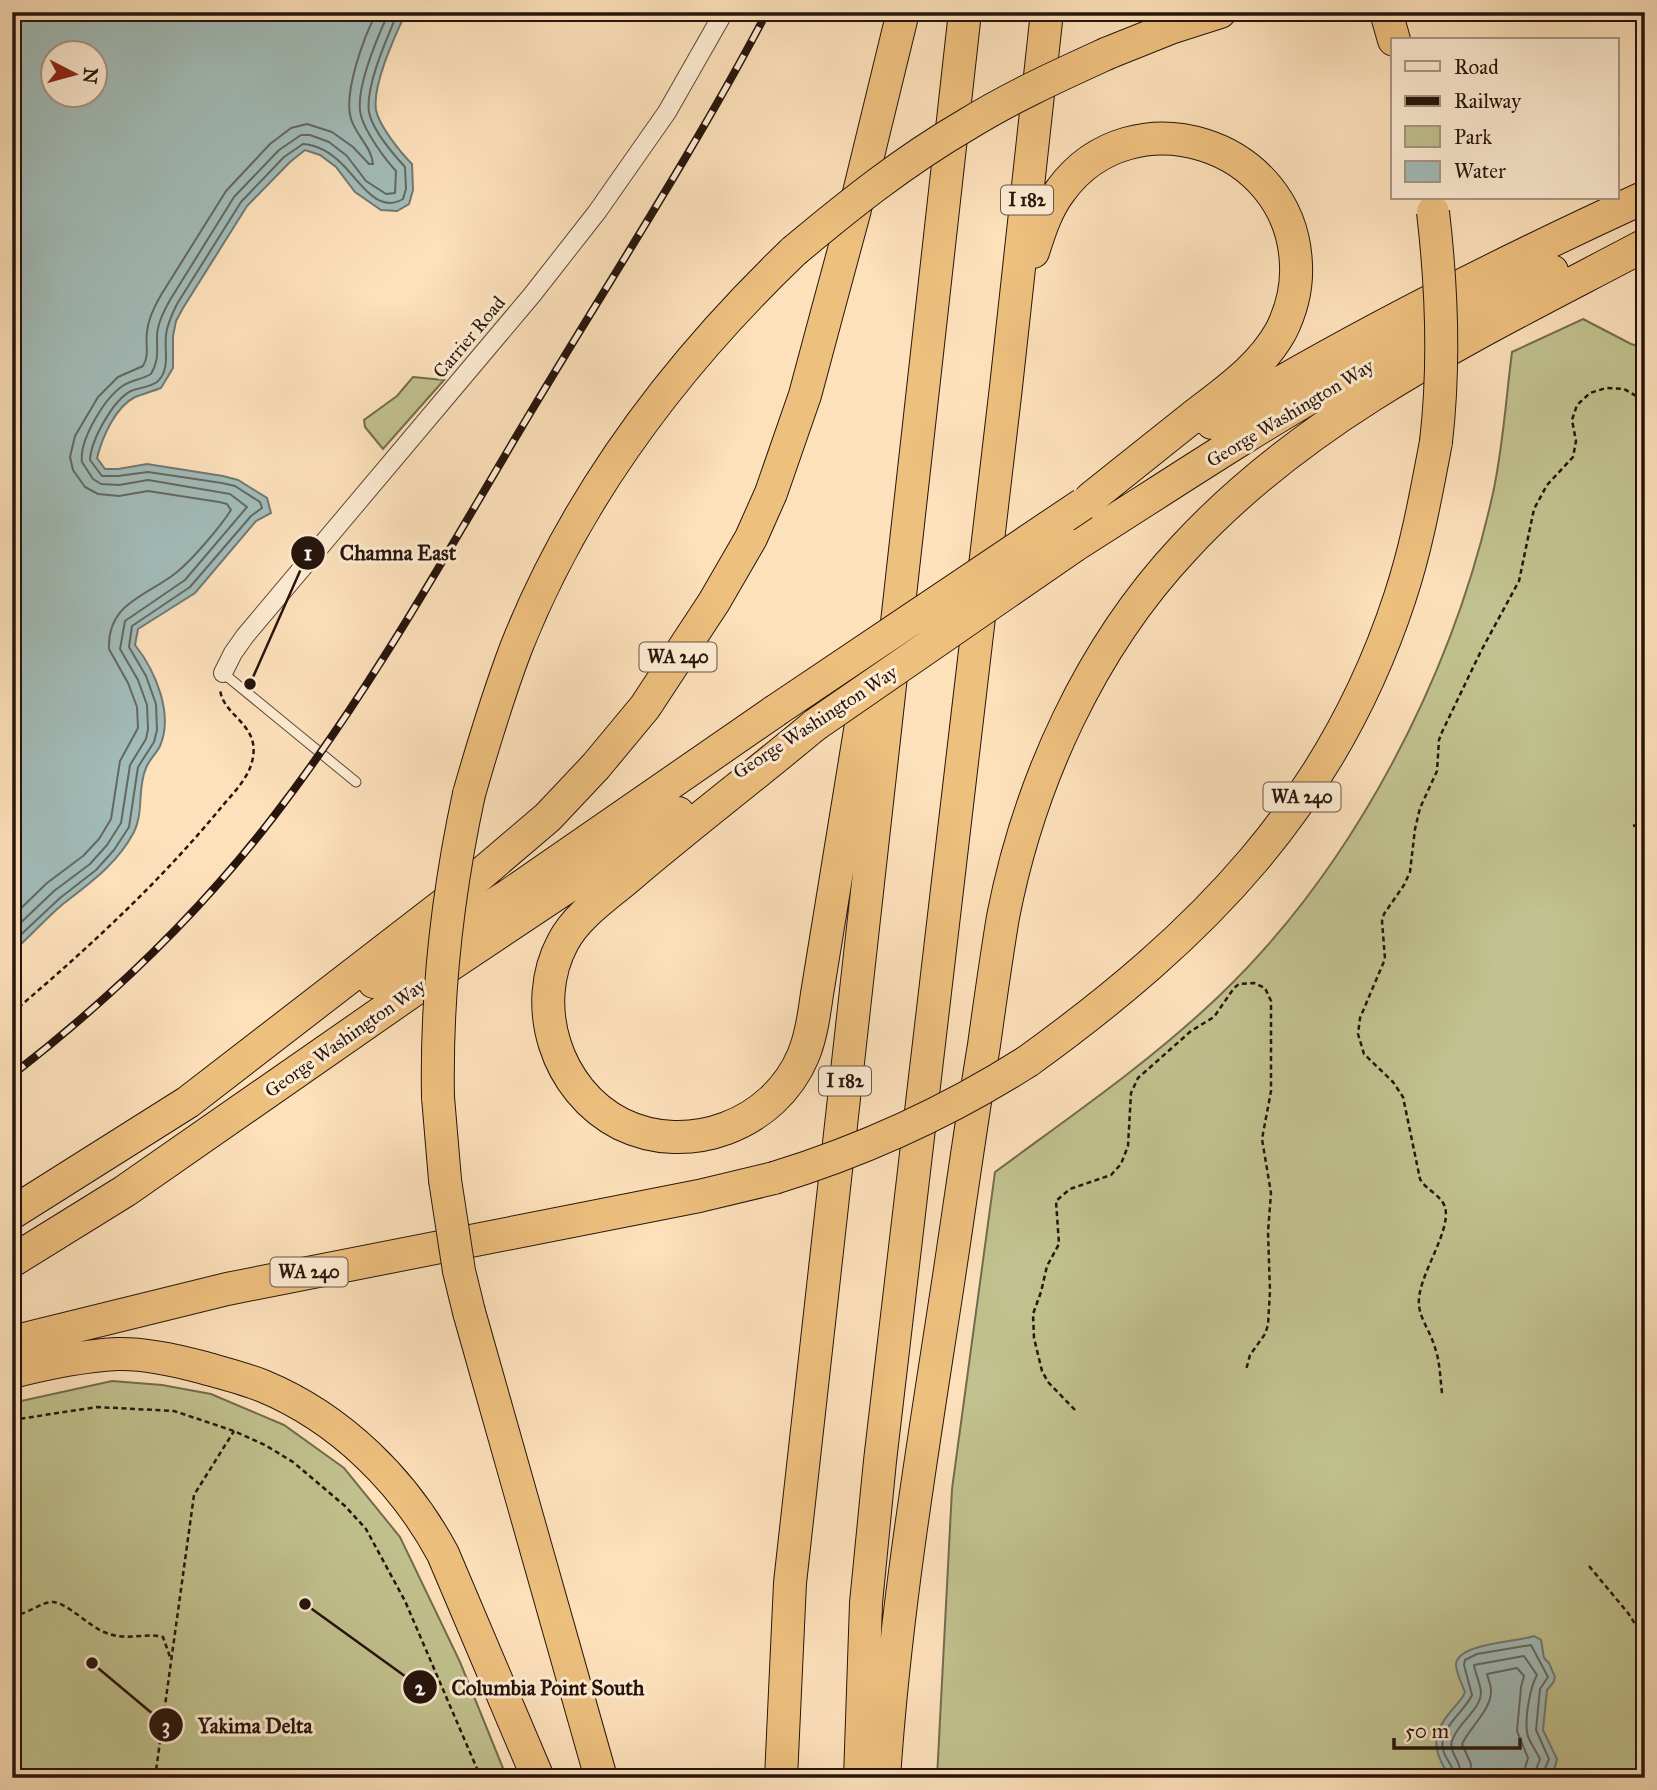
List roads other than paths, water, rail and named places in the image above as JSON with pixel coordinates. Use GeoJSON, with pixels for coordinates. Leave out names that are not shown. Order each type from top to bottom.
{"type":"FeatureCollection","features":[{"type":"Feature","properties":{"kind":"highway","name":"WA 240"},"geometry":{"type":"LineString","coordinates":[[12,1213],[188,1102],[460,892],[548,817],[596,766],[645,707],[714,602],[751,538],[771,494],[805,395],[854,214],[903,12]]}},
{"type":"Feature","properties":{"kind":"highway","name":"I 182"},"geometry":{"type":"LineString","coordinates":[[780,1778],[790,1583],[965,12]]}},
{"type":"Feature","properties":{"kind":"highway","name":"I 182"},"geometry":{"type":"LineString","coordinates":[[860,1778],[866,1603],[880,1461],[1006,387],[1047,12]]}},
{"type":"Feature","properties":{"kind":"highway"},"geometry":{"type":"LineString","coordinates":[[601,1778],[469,1312],[459,1271],[445,1180],[438,1097],[439,1000],[445,924],[454,860],[469,794],[493,712],[517,646],[552,568],[592,497],[644,418],[681,371],[721,323],[794,251],[894,171],[965,125],[1032,88],[1108,53],[1220,12]]}},
{"type":"Feature","properties":{"kind":"highway"},"geometry":{"type":"LineString","coordinates":[[1006,387],[1033,252],[1045,217],[1060,191],[1081,167],[1125,144],[1173,140],[1219,149],[1238,160],[1269,187],[1281,204],[1296,243],[1297,274],[1291,306],[1280,332],[1250,372],[1087,501]]}},
{"type":"Feature","properties":{"kind":"highway","name":"George Washington Way"},"geometry":{"type":"LineString","coordinates":[[188,1102],[509,895],[775,711],[1087,501],[1266,390],[1391,321],[1645,197]]}},
{"type":"Feature","properties":{"kind":"highway","name":"WA 240"},"geometry":{"type":"LineString","coordinates":[[12,1342],[227,1289],[687,1199],[774,1178],[863,1147],[956,1104],[1028,1061],[1107,1002],[1190,930],[1259,855],[1306,791],[1335,744],[1382,646],[1414,551],[1436,442],[1441,401],[1443,320],[1432,205]]}},
{"type":"Feature","properties":{"kind":"highway","name":"George Washington Way"},"geometry":{"type":"LineString","coordinates":[[12,1261],[125,1191],[456,961],[815,725],[1074,546],[1251,434],[1345,378],[1465,314],[1645,228]]}},
{"type":"Feature","properties":{"kind":"highway"},"geometry":{"type":"LineString","coordinates":[[884,1778],[896,1646],[915,1498],[1004,915],[1032,811],[1048,765],[1067,724],[1091,676],[1146,592],[1183,548],[1268,468],[1320,428],[1365,399],[1460,344],[1645,245]]}},
{"type":"Feature","properties":{"kind":"highway"},"geometry":{"type":"LineString","coordinates":[[815,725],[620,884],[584,915],[563,941],[553,968],[548,1001],[549,1026],[568,1074],[583,1094],[621,1124],[675,1137],[720,1132],[765,1107],[783,1090],[803,1057],[817,994],[896,509],[923,386]]}},
{"type":"Feature","properties":{"kind":"highway"},"geometry":{"type":"LineString","coordinates":[[12,1372],[60,1360],[120,1354],[165,1359],[230,1375],[264,1387],[297,1404],[346,1436],[369,1456],[410,1500],[443,1554],[538,1778]]}},
{"type":"Feature","properties":{"kind":"street","name":"Carrier Road"},"geometry":{"type":"LineString","coordinates":[[223,673],[245,636],[524,304],[597,212],[667,112],[724,12]]}},
{"type":"Feature","properties":{"kind":"lane"},"geometry":{"type":"LineString","coordinates":[[223,673],[356,782]]}},
{"type":"Feature","properties":{"kind":"water"},"geometry":{"type":"Polygon","coordinates":[[[12,12],[406,12],[385,61],[377,88],[376,110],[381,124],[412,164],[413,190],[409,204],[397,211],[381,210],[355,192],[336,167],[320,155],[305,150],[247,206],[183,308],[176,321],[173,336],[173,368],[161,388],[135,397],[121,408],[102,441],[97,458],[105,469],[147,464],[223,476],[238,480],[267,498],[271,513],[256,521],[195,593],[138,629],[135,645],[149,667],[160,693],[164,707],[164,733],[160,746],[143,776],[139,816],[134,832],[111,863],[12,952],[12,12]]]}},
{"type":"Feature","properties":{"kind":"water"},"geometry":{"type":"Polygon","coordinates":[[[1534,1636],[1541,1640],[1544,1658],[1555,1677],[1547,1690],[1543,1730],[1557,1759],[1555,1767],[1546,1778],[1443,1778],[1445,1769],[1438,1754],[1436,1740],[1445,1719],[1465,1692],[1456,1666],[1458,1658],[1476,1648],[1534,1636]]]}},
{"type":"Feature","properties":{"kind":"railway"},"geometry":{"type":"LineString","coordinates":[[12,1075],[118,986],[184,921],[245,852],[310,768],[409,617],[682,163],[767,12]]}},
{"type":"Feature","properties":{"kind":"place","name":"Chamna East"},"geometry":{"type":"Point","coordinates":[250,684]}},
{"type":"Feature","properties":{"kind":"place","name":"Columbia Point South"},"geometry":{"type":"Point","coordinates":[305,1604]}},
{"type":"Feature","properties":{"kind":"place","name":"Yakima Delta"},"geometry":{"type":"Point","coordinates":[92,1663]}}]}
